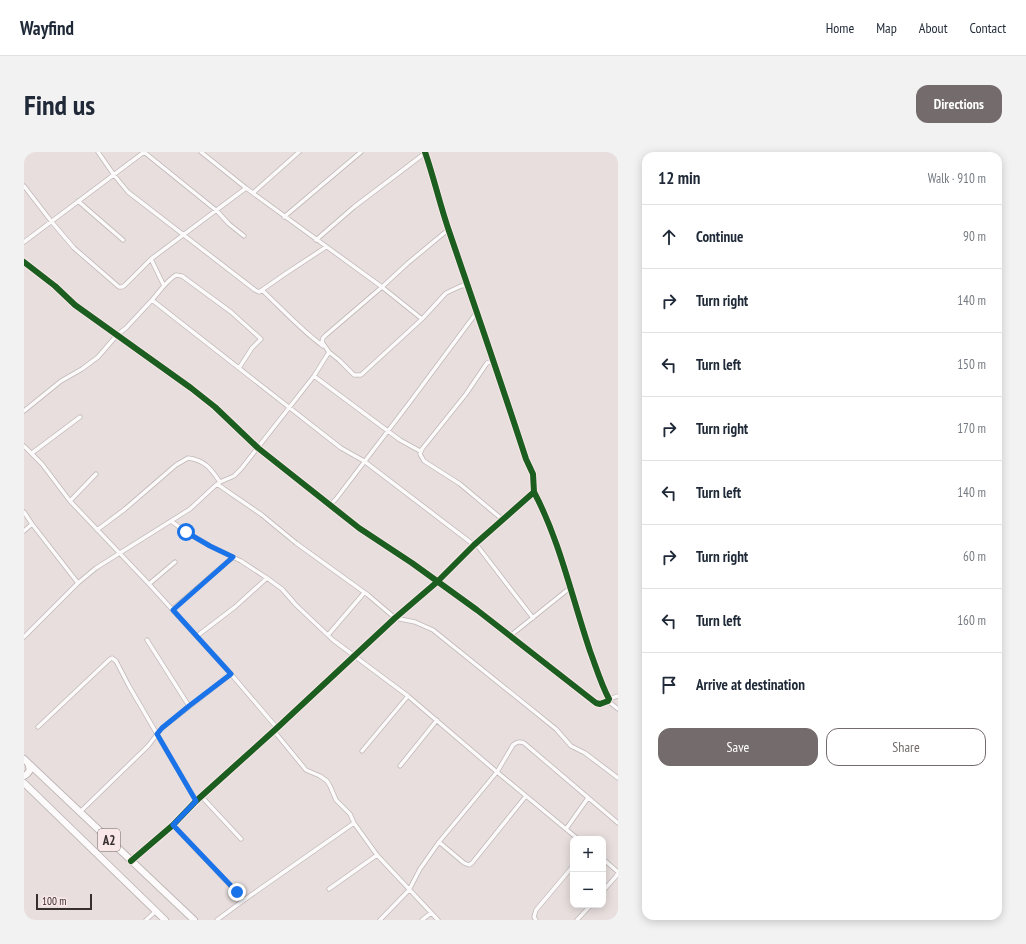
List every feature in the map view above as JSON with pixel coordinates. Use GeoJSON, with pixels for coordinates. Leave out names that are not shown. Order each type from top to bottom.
{"type":"FeatureCollection","features":[{"type":"Feature","properties":{"kind":"highway","name":"A2"},"geometry":{"type":"LineString","coordinates":[[26,761],[194,920]]}},
{"type":"Feature","properties":{"kind":"highway"},"geometry":{"type":"LineString","coordinates":[[24,776],[30,770],[26,761]]}},
{"type":"Feature","properties":{"kind":"highway","name":"A2"},"geometry":{"type":"LineString","coordinates":[[24,783],[165,920]]}},
{"type":"Feature","properties":{"kind":"street"},"geometry":{"type":"LineString","coordinates":[[98,152],[128,192],[259,292],[326,247]]}},
{"type":"Feature","properties":{"kind":"street"},"geometry":{"type":"LineString","coordinates":[[24,242],[144,152],[217,211],[229,224],[244,236]]}},
{"type":"Feature","properties":{"kind":"street"},"geometry":{"type":"LineString","coordinates":[[201,152],[284,217],[382,287],[422,319]]}},
{"type":"Feature","properties":{"kind":"street"},"geometry":{"type":"LineString","coordinates":[[253,193],[300,152]]}},
{"type":"Feature","properties":{"kind":"street"},"geometry":{"type":"LineString","coordinates":[[284,217],[361,152]]}},
{"type":"Feature","properties":{"kind":"street"},"geometry":{"type":"LineString","coordinates":[[316,240],[354,207],[425,152],[449,229],[478,311],[493,361],[526,459],[533,474],[534,492],[544,510],[571,587],[601,683],[608,700],[618,710]]}},
{"type":"Feature","properties":{"kind":"street"},"geometry":{"type":"LineString","coordinates":[[24,186],[74,248],[119,287],[125,285],[151,259],[183,234],[217,211],[246,188]]}},
{"type":"Feature","properties":{"kind":"street"},"geometry":{"type":"LineString","coordinates":[[78,201],[123,240]]}},
{"type":"Feature","properties":{"kind":"street"},"geometry":{"type":"LineString","coordinates":[[449,229],[326,334],[322,342],[329,352],[340,360],[354,375],[358,376],[381,358],[422,319],[446,293],[461,286],[469,285]]}},
{"type":"Feature","properties":{"kind":"street"},"geometry":{"type":"LineString","coordinates":[[151,259],[164,286]]}},
{"type":"Feature","properties":{"kind":"street"},"geometry":{"type":"LineString","coordinates":[[24,262],[55,286],[75,305],[197,392],[258,448],[359,528],[437,582],[510,636],[596,703],[600,704],[618,696]]}},
{"type":"Feature","properties":{"kind":"street"},"geometry":{"type":"LineString","coordinates":[[24,412],[61,381],[82,369],[98,357],[117,335],[126,328],[176,275],[182,276],[231,312],[261,339],[252,348],[239,368]]}},
{"type":"Feature","properties":{"kind":"street"},"geometry":{"type":"LineString","coordinates":[[262,290],[307,334],[325,347]]}},
{"type":"Feature","properties":{"kind":"street"},"geometry":{"type":"LineString","coordinates":[[152,300],[341,448],[364,462],[475,545],[533,618]]}},
{"type":"Feature","properties":{"kind":"street"},"geometry":{"type":"LineString","coordinates":[[330,504],[336,499],[478,311]]}},
{"type":"Feature","properties":{"kind":"street"},"geometry":{"type":"LineString","coordinates":[[24,637],[78,583],[96,568],[190,509],[219,483],[234,476],[290,408],[314,376],[329,352]]}},
{"type":"Feature","properties":{"kind":"street"},"geometry":{"type":"LineString","coordinates":[[420,451],[461,400],[487,363],[493,361]]}},
{"type":"Feature","properties":{"kind":"street"},"geometry":{"type":"LineString","coordinates":[[314,376],[387,431],[420,451],[424,461],[460,484],[503,520]]}},
{"type":"Feature","properties":{"kind":"street"},"geometry":{"type":"LineString","coordinates":[[32,453],[80,417]]}},
{"type":"Feature","properties":{"kind":"street"},"geometry":{"type":"LineString","coordinates":[[24,446],[42,464],[70,501],[149,584],[231,674],[276,729],[306,770],[327,781],[336,800],[350,814],[354,823],[377,855],[408,890],[438,920]]}},
{"type":"Feature","properties":{"kind":"street"},"geometry":{"type":"LineString","coordinates":[[97,530],[125,509],[176,465],[188,458],[203,461],[219,483],[296,543],[364,593],[395,618],[415,622],[433,630],[495,682],[556,729],[571,746],[585,753],[618,778]]}},
{"type":"Feature","properties":{"kind":"street"},"geometry":{"type":"LineString","coordinates":[[70,501],[96,474]]}},
{"type":"Feature","properties":{"kind":"street"},"geometry":{"type":"LineString","coordinates":[[131,861],[173,825],[196,801],[202,798],[395,618],[437,582],[475,545],[534,492]]}},
{"type":"Feature","properties":{"kind":"street"},"geometry":{"type":"LineString","coordinates":[[24,512],[78,583]]}},
{"type":"Feature","properties":{"kind":"street"},"geometry":{"type":"LineString","coordinates":[[171,521],[198,539],[233,557],[282,589],[296,605],[328,635],[408,696],[574,836]]}},
{"type":"Feature","properties":{"kind":"street"},"geometry":{"type":"LineString","coordinates":[[24,531],[32,524]]}},
{"type":"Feature","properties":{"kind":"street"},"geometry":{"type":"LineString","coordinates":[[173,610],[233,557]]}},
{"type":"Feature","properties":{"kind":"street"},"geometry":{"type":"LineString","coordinates":[[149,584],[175,562]]}},
{"type":"Feature","properties":{"kind":"street"},"geometry":{"type":"LineString","coordinates":[[197,636],[240,603],[267,578]]}},
{"type":"Feature","properties":{"kind":"street"},"geometry":{"type":"LineString","coordinates":[[510,636],[571,587]]}},
{"type":"Feature","properties":{"kind":"street"},"geometry":{"type":"LineString","coordinates":[[328,635],[364,593]]}},
{"type":"Feature","properties":{"kind":"street"},"geometry":{"type":"LineString","coordinates":[[147,640],[189,706]]}},
{"type":"Feature","properties":{"kind":"street"},"geometry":{"type":"LineString","coordinates":[[38,727],[112,658],[116,661],[196,801]]}},
{"type":"Feature","properties":{"kind":"street"},"geometry":{"type":"LineString","coordinates":[[80,812],[148,746],[162,728],[231,674]]}},
{"type":"Feature","properties":{"kind":"street"},"geometry":{"type":"LineString","coordinates":[[362,752],[408,696]]}},
{"type":"Feature","properties":{"kind":"street"},"geometry":{"type":"LineString","coordinates":[[400,766],[437,720]]}},
{"type":"Feature","properties":{"kind":"street"},"geometry":{"type":"LineString","coordinates":[[380,920],[408,890],[420,869],[439,842],[497,772],[513,746],[520,742],[524,743],[618,823]]}},
{"type":"Feature","properties":{"kind":"street"},"geometry":{"type":"LineString","coordinates":[[439,842],[464,863],[469,865],[526,796]]}},
{"type":"Feature","properties":{"kind":"street"},"geometry":{"type":"LineString","coordinates":[[202,798],[241,839]]}},
{"type":"Feature","properties":{"kind":"street"},"geometry":{"type":"LineString","coordinates":[[566,829],[588,798]]}},
{"type":"Feature","properties":{"kind":"street"},"geometry":{"type":"LineString","coordinates":[[217,920],[354,823]]}},
{"type":"Feature","properties":{"kind":"street"},"geometry":{"type":"LineString","coordinates":[[173,825],[244,900]]}},
{"type":"Feature","properties":{"kind":"street"},"geometry":{"type":"LineString","coordinates":[[329,889],[377,855]]}},
{"type":"Feature","properties":{"kind":"street"},"geometry":{"type":"LineString","coordinates":[[606,862],[618,873],[606,887]]}},
{"type":"Feature","properties":{"kind":"street"},"geometry":{"type":"LineString","coordinates":[[536,920],[534,917],[536,910],[570,870]]}},
{"type":"Feature","properties":{"kind":"street"},"geometry":{"type":"LineString","coordinates":[[577,920],[587,908]]}},
{"type":"Feature","properties":{"kind":"street"},"geometry":{"type":"LineString","coordinates":[[146,920],[156,911]]}},
{"type":"Feature","properties":{"kind":"street"},"geometry":{"type":"LineString","coordinates":[[422,920],[431,913]]}},
{"type":"Feature","properties":{"kind":"cycle path"},"geometry":{"type":"LineString","coordinates":[[131,861],[173,825],[196,801],[395,618],[437,582],[474,545],[534,492],[533,474],[526,459],[449,231],[425,152]]}},
{"type":"Feature","properties":{"kind":"cycle path"},"geometry":{"type":"LineString","coordinates":[[24,262],[55,286],[75,305],[191,388],[215,407],[258,448],[359,528],[412,563],[477,610],[596,703],[600,704],[608,701],[609,699],[590,651],[551,530],[534,492]]}},
{"type":"Feature","properties":{"kind":"route"},"geometry":{"type":"LineString","coordinates":[[186,532],[233,557],[173,610],[231,674],[189,706],[162,728],[157,734],[196,801],[173,825],[237,892]]}}]}
